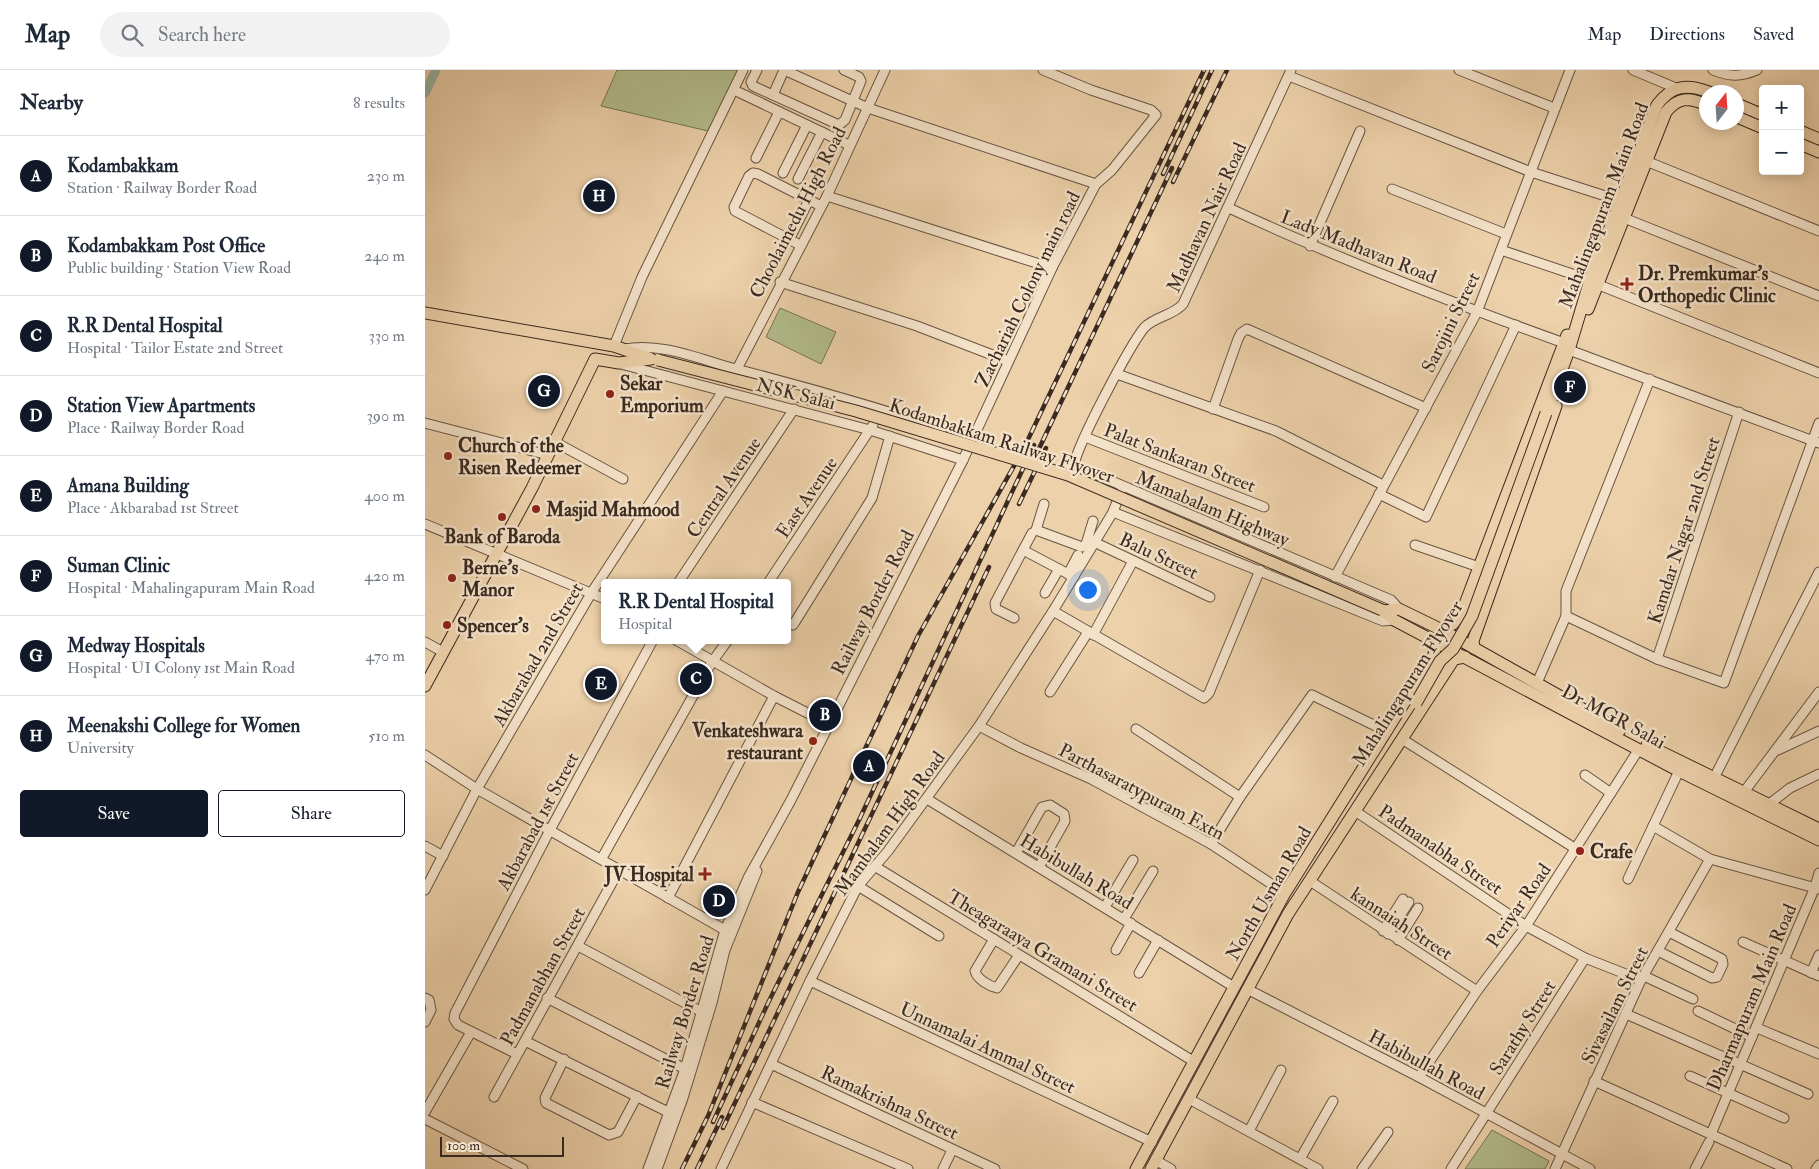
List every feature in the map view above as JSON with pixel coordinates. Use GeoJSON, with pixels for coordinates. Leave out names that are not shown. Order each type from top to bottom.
{"type":"FeatureCollection","features":[{"type":"Feature","properties":{"kind":"main road"},"geometry":{"type":"LineString","coordinates":[[1676,88],[1699,89]]}},
{"type":"Feature","properties":{"kind":"main road","name":"Mahalingapuram Main Road"},"geometry":{"type":"LineString","coordinates":[[1554,389],[1568,346],[1625,202],[1657,105],[1665,95],[1676,88]]}},
{"type":"Feature","properties":{"kind":"main road","name":"Mahalingapuram Main Road"},"geometry":{"type":"LineString","coordinates":[[1594,283],[1624,218],[1625,202],[1646,161],[1666,112],[1673,103],[1684,98],[1699,103]]}},
{"type":"Feature","properties":{"kind":"main road"},"geometry":{"type":"LineString","coordinates":[[1744,107],[1759,113]]}},
{"type":"Feature","properties":{"kind":"main road"},"geometry":{"type":"LineString","coordinates":[[1744,120],[1759,126]]}},
{"type":"Feature","properties":{"kind":"main road"},"geometry":{"type":"LineString","coordinates":[[1804,133],[1819,139]]}},
{"type":"Feature","properties":{"kind":"main road"},"geometry":{"type":"LineString","coordinates":[[1804,146],[1819,152]]}},
{"type":"Feature","properties":{"kind":"main road","name":"Kodambakkam Railway Flyover"},"geometry":{"type":"LineString","coordinates":[[425,313],[619,347],[654,359],[856,411],[1075,478],[1397,615]]}},
{"type":"Feature","properties":{"kind":"main road"},"geometry":{"type":"LineString","coordinates":[[1442,630],[1453,624],[1462,612],[1568,346]]}},
{"type":"Feature","properties":{"kind":"main road"},"geometry":{"type":"LineString","coordinates":[[425,686],[555,442],[595,359],[619,364]]}},
{"type":"Feature","properties":{"kind":"main road","name":"Kodambakkam Railway Flyover"},"geometry":{"type":"LineString","coordinates":[[619,364],[654,359]]}},
{"type":"Feature","properties":{"kind":"main road"},"geometry":{"type":"LineString","coordinates":[[1474,648],[1473,641],[1556,406],[1554,389]]}},
{"type":"Feature","properties":{"kind":"main road","name":"Mahalingapuram Flyover"},"geometry":{"type":"LineString","coordinates":[[1306,875],[1440,662],[1453,650],[1472,616],[1554,389]]}},
{"type":"Feature","properties":{"kind":"main road","name":"Dr MGR Salai"},"geometry":{"type":"LineString","coordinates":[[1397,615],[1442,630],[1642,743],[1818,828]]}},
{"type":"Feature","properties":{"kind":"main road","name":"Dr MGR Salai"},"geometry":{"type":"LineString","coordinates":[[1397,615],[1431,640],[1679,771],[1819,840]]}},
{"type":"Feature","properties":{"kind":"main road","name":"North Usman Road"},"geometry":{"type":"LineString","coordinates":[[1153,1165],[1288,914],[1306,875],[1386,731],[1434,655],[1435,648],[1431,640]]}},
{"type":"Feature","properties":{"kind":"main road","name":"North Usman Road"},"geometry":{"type":"LineString","coordinates":[[1135,1169],[1152,1142],[1193,1061],[1285,893],[1306,875],[1355,811],[1453,659],[1465,657]]}},
{"type":"Feature","properties":{"kind":"main road"},"geometry":{"type":"LineString","coordinates":[[1424,672],[1439,682]]}},
{"type":"Feature","properties":{"kind":"street"},"geometry":{"type":"LineString","coordinates":[[743,70],[642,277],[619,347],[643,346],[737,369],[882,408],[973,439]]}},
{"type":"Feature","properties":{"kind":"street"},"geometry":{"type":"LineString","coordinates":[[757,70],[751,84],[839,125],[845,120],[861,78],[844,70]]}},
{"type":"Feature","properties":{"kind":"street"},"geometry":{"type":"LineString","coordinates":[[773,95],[784,70],[869,108],[1096,184]]}},
{"type":"Feature","properties":{"kind":"street","name":"Choolaimedu High Road"},"geometry":{"type":"LineString","coordinates":[[737,369],[780,282],[827,196],[885,70]]}},
{"type":"Feature","properties":{"kind":"street","name":"Zachariah Colony main road"},"geometry":{"type":"LineString","coordinates":[[973,439],[1052,268],[1096,184],[1112,170],[1156,115],[1151,110],[1091,90],[1043,70]]}},
{"type":"Feature","properties":{"kind":"street"},"geometry":{"type":"LineString","coordinates":[[1459,70],[1554,108]]}},
{"type":"Feature","properties":{"kind":"street","name":"Sarojini Street"},"geometry":{"type":"LineString","coordinates":[[1335,577],[1477,312],[1570,70]]}},
{"type":"Feature","properties":{"kind":"street"},"geometry":{"type":"LineString","coordinates":[[1633,70],[1676,88]]}},
{"type":"Feature","properties":{"kind":"street"},"geometry":{"type":"LineString","coordinates":[[1713,70],[1727,76],[1744,76],[1757,70]]}},
{"type":"Feature","properties":{"kind":"street"},"geometry":{"type":"LineString","coordinates":[[1290,73],[1531,172],[1625,202]]}},
{"type":"Feature","properties":{"kind":"street","name":"Madhavan Nair Road"},"geometry":{"type":"LineString","coordinates":[[1122,486],[1075,466],[1085,437],[1117,374],[1145,327],[1153,321],[1178,310],[1183,304],[1290,73]]}},
{"type":"Feature","properties":{"kind":"street"},"geometry":{"type":"LineString","coordinates":[[734,90],[849,145]]}},
{"type":"Feature","properties":{"kind":"street"},"geometry":{"type":"LineString","coordinates":[[756,158],[779,112]]}},
{"type":"Feature","properties":{"kind":"street"},"geometry":{"type":"LineString","coordinates":[[783,173],[807,125]]}},
{"type":"Feature","properties":{"kind":"street"},"geometry":{"type":"LineString","coordinates":[[1310,246],[1360,131]]}},
{"type":"Feature","properties":{"kind":"street"},"geometry":{"type":"LineString","coordinates":[[798,179],[822,132]]}},
{"type":"Feature","properties":{"kind":"street"},"geometry":{"type":"LineString","coordinates":[[1646,161],[1819,231]]}},
{"type":"Feature","properties":{"kind":"street"},"geometry":{"type":"LineString","coordinates":[[800,245],[735,211],[734,207],[749,176],[753,173],[758,174],[821,206]]}},
{"type":"Feature","properties":{"kind":"street"},"geometry":{"type":"LineString","coordinates":[[1392,189],[1506,234]]}},
{"type":"Feature","properties":{"kind":"street"},"geometry":{"type":"LineString","coordinates":[[827,196],[1052,268]]}},
{"type":"Feature","properties":{"kind":"street"},"geometry":{"type":"LineString","coordinates":[[789,240],[809,200]]}},
{"type":"Feature","properties":{"kind":"street","name":"Lady Madhavan Road"},"geometry":{"type":"LineString","coordinates":[[1229,208],[1310,246],[1650,379],[1816,441]]}},
{"type":"Feature","properties":{"kind":"street"},"geometry":{"type":"LineString","coordinates":[[1624,218],[1819,296]]}},
{"type":"Feature","properties":{"kind":"street"},"geometry":{"type":"LineString","coordinates":[[1501,250],[1594,283],[1819,373]]}},
{"type":"Feature","properties":{"kind":"street"},"geometry":{"type":"LineString","coordinates":[[780,282],[917,326],[1009,361]]}},
{"type":"Feature","properties":{"kind":"street"},"geometry":{"type":"LineString","coordinates":[[1379,494],[1426,517],[1516,326]]}},
{"type":"Feature","properties":{"kind":"street"},"geometry":{"type":"LineString","coordinates":[[1213,409],[1238,339],[1247,330],[1426,408]]}},
{"type":"Feature","properties":{"kind":"street","name":"NSK Salai"},"geometry":{"type":"LineString","coordinates":[[619,364],[870,430],[963,460]]}},
{"type":"Feature","properties":{"kind":"street"},"geometry":{"type":"LineString","coordinates":[[1117,374],[1276,432],[1383,485]]}},
{"type":"Feature","properties":{"kind":"street"},"geometry":{"type":"LineString","coordinates":[[1537,684],[1566,616],[1566,591],[1650,379]]}},
{"type":"Feature","properties":{"kind":"street","name":"Akbarabad 2nd Street"},"geometry":{"type":"LineString","coordinates":[[425,890],[429,872],[443,856],[477,789],[592,592],[723,392]]}},
{"type":"Feature","properties":{"kind":"street","name":"East Avenue"},"geometry":{"type":"LineString","coordinates":[[771,579],[870,430],[882,408]]}},
{"type":"Feature","properties":{"kind":"street","name":"Central Avenue"},"geometry":{"type":"LineString","coordinates":[[681,579],[794,409]]}},
{"type":"Feature","properties":{"kind":"street","name":"Kamdar Nagar 2nd Street"},"geometry":{"type":"LineString","coordinates":[[1657,659],[1739,412]]}},
{"type":"Feature","properties":{"kind":"street"},"geometry":{"type":"LineString","coordinates":[[425,423],[548,455]]}},
{"type":"Feature","properties":{"kind":"street"},"geometry":{"type":"LineString","coordinates":[[1566,616],[1657,659],[1724,683],[1816,441],[1819,423]]}},
{"type":"Feature","properties":{"kind":"street"},"geometry":{"type":"LineString","coordinates":[[791,624],[793,625],[795,622],[873,498],[890,436]]}},
{"type":"Feature","properties":{"kind":"street","name":"Palat Sankaran Street"},"geometry":{"type":"LineString","coordinates":[[1085,437],[1264,507]]}},
{"type":"Feature","properties":{"kind":"street","name":"Railway Border Road"},"geometry":{"type":"LineString","coordinates":[[648,1169],[670,1114],[685,1069],[700,1011],[725,930],[747,878],[765,850],[973,439]]}},
{"type":"Feature","properties":{"kind":"street"},"geometry":{"type":"LineString","coordinates":[[555,442],[623,479]]}},
{"type":"Feature","properties":{"kind":"street","name":"Mamabalam Highway"},"geometry":{"type":"LineString","coordinates":[[1122,486],[1391,600],[1397,615],[1383,621],[1113,512],[1122,486]]}},
{"type":"Feature","properties":{"kind":"street"},"geometry":{"type":"LineString","coordinates":[[1044,504],[1036,528],[1037,531],[1083,547],[1093,520]]}},
{"type":"Feature","properties":{"kind":"street"},"geometry":{"type":"LineString","coordinates":[[1154,529],[1163,504]]}},
{"type":"Feature","properties":{"kind":"street","name":"Mambalam High Road"},"geometry":{"type":"LineString","coordinates":[[721,1169],[810,981],[859,886],[876,867],[927,799],[979,726],[1053,611],[1071,575],[1113,512]]}},
{"type":"Feature","properties":{"kind":"street"},"geometry":{"type":"LineString","coordinates":[[1196,545],[1205,522]]}},
{"type":"Feature","properties":{"kind":"street"},"geometry":{"type":"LineString","coordinates":[[425,524],[601,597]]}},
{"type":"Feature","properties":{"kind":"street"},"geometry":{"type":"LineString","coordinates":[[1090,530],[1100,533]]}},
{"type":"Feature","properties":{"kind":"street"},"geometry":{"type":"LineString","coordinates":[[1014,618],[995,609],[995,603],[1032,533]]}},
{"type":"Feature","properties":{"kind":"street","name":"Balu Street"},"geometry":{"type":"LineString","coordinates":[[1094,542],[1210,597]]}},
{"type":"Feature","properties":{"kind":"street"},"geometry":{"type":"LineString","coordinates":[[1415,545],[1479,567]]}},
{"type":"Feature","properties":{"kind":"street"},"geometry":{"type":"LineString","coordinates":[[1023,550],[1071,575],[1078,555]]}},
{"type":"Feature","properties":{"kind":"street"},"geometry":{"type":"LineString","coordinates":[[1050,692],[1090,634],[1133,561]]}},
{"type":"Feature","properties":{"kind":"street"},"geometry":{"type":"LineString","coordinates":[[1045,593],[1059,569]]}},
{"type":"Feature","properties":{"kind":"street"},"geometry":{"type":"LineString","coordinates":[[1053,611],[1204,698],[1209,693],[1260,570]]}},
{"type":"Feature","properties":{"kind":"street"},"geometry":{"type":"LineString","coordinates":[[1714,778],[1819,572]]}},
{"type":"Feature","properties":{"kind":"street"},"geometry":{"type":"LineString","coordinates":[[425,642],[443,652]]}},
{"type":"Feature","properties":{"kind":"street","name":"Akbarabad 1st Street"},"geometry":{"type":"LineString","coordinates":[[471,1032],[458,1025],[454,1019],[550,830],[651,644]]}},
{"type":"Feature","properties":{"kind":"street"},"geometry":{"type":"LineString","coordinates":[[683,644],[774,696],[829,724]]}},
{"type":"Feature","properties":{"kind":"street"},"geometry":{"type":"LineString","coordinates":[[602,858],[712,662],[725,644]]}},
{"type":"Feature","properties":{"kind":"street"},"geometry":{"type":"LineString","coordinates":[[1744,792],[1819,692]]}},
{"type":"Feature","properties":{"kind":"street"},"geometry":{"type":"LineString","coordinates":[[1211,844],[1240,797],[1312,695],[1386,731]]}},
{"type":"Feature","properties":{"kind":"street"},"geometry":{"type":"LineString","coordinates":[[668,898],[774,696]]}},
{"type":"Feature","properties":{"kind":"street","name":"Parthasaratypuram Extn"},"geometry":{"type":"LineString","coordinates":[[979,726],[1021,748],[1091,779],[1211,844],[1285,893]]}},
{"type":"Feature","properties":{"kind":"street"},"geometry":{"type":"LineString","coordinates":[[1136,728],[1240,797]]}},
{"type":"Feature","properties":{"kind":"street"},"geometry":{"type":"LineString","coordinates":[[1777,750],[1819,731]]}},
{"type":"Feature","properties":{"kind":"street"},"geometry":{"type":"LineString","coordinates":[[1402,738],[1576,849]]}},
{"type":"Feature","properties":{"kind":"street","name":"Periyar Road"},"geometry":{"type":"LineString","coordinates":[[1419,1077],[1477,991],[1526,926],[1639,749]]}},
{"type":"Feature","properties":{"kind":"street"},"geometry":{"type":"LineString","coordinates":[[425,755],[477,789],[602,858],[619,870],[725,930]]}},
{"type":"Feature","properties":{"kind":"street"},"geometry":{"type":"LineString","coordinates":[[1628,880],[1679,771]]}},
{"type":"Feature","properties":{"kind":"street"},"geometry":{"type":"LineString","coordinates":[[1768,805],[1790,788],[1819,774]]}},
{"type":"Feature","properties":{"kind":"street"},"geometry":{"type":"LineString","coordinates":[[1585,775],[1611,793]]}},
{"type":"Feature","properties":{"kind":"street","name":"Habibullah Road"},"geometry":{"type":"LineString","coordinates":[[927,799],[1234,987]]}},
{"type":"Feature","properties":{"kind":"street"},"geometry":{"type":"LineString","coordinates":[[1016,853],[1042,808],[1050,805],[1064,814],[1065,821],[1039,867]]}},
{"type":"Feature","properties":{"kind":"street","name":"Padmanabha Street"},"geometry":{"type":"LineString","coordinates":[[1355,811],[1526,926],[1585,958],[1643,978],[1693,999]]}},
{"type":"Feature","properties":{"kind":"street"},"geometry":{"type":"LineString","coordinates":[[1653,826],[1711,859],[1817,888]]}},
{"type":"Feature","properties":{"kind":"street"},"geometry":{"type":"LineString","coordinates":[[1021,844],[1044,857]]}},
{"type":"Feature","properties":{"kind":"street"},"geometry":{"type":"LineString","coordinates":[[425,846],[443,856]]}},
{"type":"Feature","properties":{"kind":"street"},"geometry":{"type":"LineString","coordinates":[[657,1169],[683,1098],[712,1003],[725,950],[765,850]]}},
{"type":"Feature","properties":{"kind":"street","name":"Sivasailam Street"},"geometry":{"type":"LineString","coordinates":[[1555,1169],[1563,1156],[1594,1081],[1643,978],[1711,859]]}},
{"type":"Feature","properties":{"kind":"street"},"geometry":{"type":"LineString","coordinates":[[1105,907],[1133,860]]}},
{"type":"Feature","properties":{"kind":"street","name":"Theagaraaya Gramani Street"},"geometry":{"type":"LineString","coordinates":[[876,867],[1193,1061]]}},
{"type":"Feature","properties":{"kind":"street","name":"Padmanabhan Street"},"geometry":{"type":"LineString","coordinates":[[493,1097],[619,870]]}},
{"type":"Feature","properties":{"kind":"street"},"geometry":{"type":"LineString","coordinates":[[1116,950],[1127,921],[1153,871]]}},
{"type":"Feature","properties":{"kind":"street","name":"Dharmapuram Main Road"},"geometry":{"type":"LineString","coordinates":[[1695,1169],[1817,888],[1819,872]]}},
{"type":"Feature","properties":{"kind":"street","name":"kannaiah Street"},"geometry":{"type":"LineString","coordinates":[[1306,875],[1386,932],[1477,991]]}},
{"type":"Feature","properties":{"kind":"street"},"geometry":{"type":"LineString","coordinates":[[859,886],[939,936]]}},
{"type":"Feature","properties":{"kind":"street"},"geometry":{"type":"LineString","coordinates":[[1386,932],[1406,901]]}},
{"type":"Feature","properties":{"kind":"street"},"geometry":{"type":"LineString","coordinates":[[1398,940],[1418,908]]}},
{"type":"Feature","properties":{"kind":"street"},"geometry":{"type":"LineString","coordinates":[[1658,952],[1712,978],[1717,977],[1723,964],[1722,959],[1669,932]]}},
{"type":"Feature","properties":{"kind":"street"},"geometry":{"type":"LineString","coordinates":[[994,939],[975,971],[980,978],[993,987],[997,988],[1019,955]]}},
{"type":"Feature","properties":{"kind":"street"},"geometry":{"type":"LineString","coordinates":[[1139,973],[1158,940]]}},
{"type":"Feature","properties":{"kind":"street"},"geometry":{"type":"LineString","coordinates":[[1743,942],[1815,975],[1819,955]]}},
{"type":"Feature","properties":{"kind":"street"},"geometry":{"type":"LineString","coordinates":[[578,946],[700,1011]]}},
{"type":"Feature","properties":{"kind":"street","name":"Sarathy Street"},"geometry":{"type":"LineString","coordinates":[[1451,1169],[1585,958]]}},
{"type":"Feature","properties":{"kind":"street","name":"Unnamalai Ammal Street"},"geometry":{"type":"LineString","coordinates":[[810,981],[1152,1142]]}},
{"type":"Feature","properties":{"kind":"street","name":"Habibullah Road"},"geometry":{"type":"LineString","coordinates":[[1247,989],[1419,1077],[1590,1169]]}},
{"type":"Feature","properties":{"kind":"street"},"geometry":{"type":"LineString","coordinates":[[425,998],[429,1000],[431,1010],[425,1022]]}},
{"type":"Feature","properties":{"kind":"street"},"geometry":{"type":"LineString","coordinates":[[547,998],[685,1069]]}},
{"type":"Feature","properties":{"kind":"street"},"geometry":{"type":"LineString","coordinates":[[1698,1012],[1753,1037]]}},
{"type":"Feature","properties":{"kind":"street"},"geometry":{"type":"LineString","coordinates":[[1626,1014],[1808,1094]]}},
{"type":"Feature","properties":{"kind":"street"},"geometry":{"type":"LineString","coordinates":[[1757,1028],[1819,1054]]}},
{"type":"Feature","properties":{"kind":"street"},"geometry":{"type":"LineString","coordinates":[[425,1112],[471,1032],[517,1054]]}},
{"type":"Feature","properties":{"kind":"street"},"geometry":{"type":"LineString","coordinates":[[525,1040],[670,1114]]}},
{"type":"Feature","properties":{"kind":"street"},"geometry":{"type":"LineString","coordinates":[[564,1059],[545,1101],[593,1127],[609,1135],[615,1135],[637,1096]]}},
{"type":"Feature","properties":{"kind":"street","name":"Ramakrishna Street"},"geometry":{"type":"LineString","coordinates":[[771,1064],[995,1169]]}},
{"type":"Feature","properties":{"kind":"street"},"geometry":{"type":"LineString","coordinates":[[1249,1131],[1281,1070]]}},
{"type":"Feature","properties":{"kind":"street"},"geometry":{"type":"LineString","coordinates":[[1690,1076],[1784,1118]]}},
{"type":"Feature","properties":{"kind":"street"},"geometry":{"type":"LineString","coordinates":[[1594,1081],[1710,1138],[1787,1169]]}},
{"type":"Feature","properties":{"kind":"street"},"geometry":{"type":"LineString","coordinates":[[1189,1099],[1318,1169]]}},
{"type":"Feature","properties":{"kind":"street"},"geometry":{"type":"LineString","coordinates":[[1300,1159],[1333,1101]]}},
{"type":"Feature","properties":{"kind":"street"},"geometry":{"type":"LineString","coordinates":[[752,1102],[907,1169]]}},
{"type":"Feature","properties":{"kind":"street"},"geometry":{"type":"LineString","coordinates":[[425,1119],[523,1169]]}},
{"type":"Feature","properties":{"kind":"street"},"geometry":{"type":"LineString","coordinates":[[1362,1169],[1388,1132]]}},
{"type":"Feature","properties":{"kind":"street"},"geometry":{"type":"LineString","coordinates":[[943,1169],[951,1150]]}},
{"type":"Feature","properties":{"kind":"street"},"geometry":{"type":"LineString","coordinates":[[1816,1169],[1819,1164]]}},
{"type":"Feature","properties":{"kind":"street"},"geometry":{"type":"LineString","coordinates":[[1153,1165],[1171,1169]]}},
{"type":"Feature","properties":{"kind":"green space"},"geometry":{"type":"Polygon","coordinates":[[[617,70],[738,70],[708,131],[601,106],[617,70]]]}},
{"type":"Feature","properties":{"kind":"green space"},"geometry":{"type":"Polygon","coordinates":[[[780,308],[836,332],[821,364],[766,337],[780,308]]]}},
{"type":"Feature","properties":{"kind":"green space"},"geometry":{"type":"Polygon","coordinates":[[[1492,1130],[1549,1161],[1545,1169],[1465,1169],[1492,1130]]]}},
{"type":"Feature","properties":{"kind":"waterway"},"geometry":{"type":"LineString","coordinates":[[425,93],[436,70]]}},
{"type":"Feature","properties":{"kind":"railway"},"geometry":{"type":"LineString","coordinates":[[682,1169],[708,1116],[798,892],[918,636],[1023,450],[1204,70]]}},
{"type":"Feature","properties":{"kind":"railway"},"geometry":{"type":"LineString","coordinates":[[1163,174],[1212,70]]}},
{"type":"Feature","properties":{"kind":"railway"},"geometry":{"type":"LineString","coordinates":[[1173,182],[1227,70]]}},
{"type":"Feature","properties":{"kind":"railway"},"geometry":{"type":"LineString","coordinates":[[1036,455],[1172,168]]}},
{"type":"Feature","properties":{"kind":"railway"},"geometry":{"type":"LineString","coordinates":[[713,1122],[769,1001],[860,818],[1034,445]]}},
{"type":"Feature","properties":{"kind":"railway"},"geometry":{"type":"LineString","coordinates":[[1019,504],[1046,448]]}},
{"type":"Feature","properties":{"kind":"railway"},"geometry":{"type":"LineString","coordinates":[[723,1128],[989,567]]}},
{"type":"Feature","properties":{"kind":"railway"},"geometry":{"type":"LineString","coordinates":[[697,1169],[722,1117]]}},
{"type":"Feature","properties":{"kind":"place","name":"Meenakshi College for Women"},"geometry":{"type":"Point","coordinates":[599,196]}},
{"type":"Feature","properties":{"kind":"place","name":"Dr. Premkumar's Orthopedic Clinic"},"geometry":{"type":"Point","coordinates":[1627,284]}},
{"type":"Feature","properties":{"kind":"place","name":"Suman Clinic"},"geometry":{"type":"Point","coordinates":[1570,387]}},
{"type":"Feature","properties":{"kind":"place","name":"Medway Hospitals"},"geometry":{"type":"Point","coordinates":[544,391]}},
{"type":"Feature","properties":{"kind":"place","name":"Sekar Emporium"},"geometry":{"type":"Point","coordinates":[610,394]}},
{"type":"Feature","properties":{"kind":"place","name":"Church of the Risen Redeemer"},"geometry":{"type":"Point","coordinates":[448,456]}},
{"type":"Feature","properties":{"kind":"place","name":"Masjid Mahmood"},"geometry":{"type":"Point","coordinates":[536,509]}},
{"type":"Feature","properties":{"kind":"place","name":"Bank of Baroda"},"geometry":{"type":"Point","coordinates":[502,517]}},
{"type":"Feature","properties":{"kind":"place","name":"Berne's Manor"},"geometry":{"type":"Point","coordinates":[452,578]}},
{"type":"Feature","properties":{"kind":"place","name":"Spencer’s"},"geometry":{"type":"Point","coordinates":[447,625]}},
{"type":"Feature","properties":{"kind":"place","name":"R.R Dental Hospital"},"geometry":{"type":"Point","coordinates":[696,679]}},
{"type":"Feature","properties":{"kind":"place","name":"Amana Building"},"geometry":{"type":"Point","coordinates":[601,684]}},
{"type":"Feature","properties":{"kind":"place","name":"Kodambakkam Post Office"},"geometry":{"type":"Point","coordinates":[825,715]}},
{"type":"Feature","properties":{"kind":"place","name":"Venkateshwara restaurant"},"geometry":{"type":"Point","coordinates":[813,741]}},
{"type":"Feature","properties":{"kind":"place","name":"Kodambakkam"},"geometry":{"type":"Point","coordinates":[869,766]}},
{"type":"Feature","properties":{"kind":"place","name":"Crafe"},"geometry":{"type":"Point","coordinates":[1580,851]}},
{"type":"Feature","properties":{"kind":"place","name":"JV Hospital"},"geometry":{"type":"Point","coordinates":[705,874]}},
{"type":"Feature","properties":{"kind":"place","name":"Station View Apartments"},"geometry":{"type":"Point","coordinates":[719,901]}}]}
